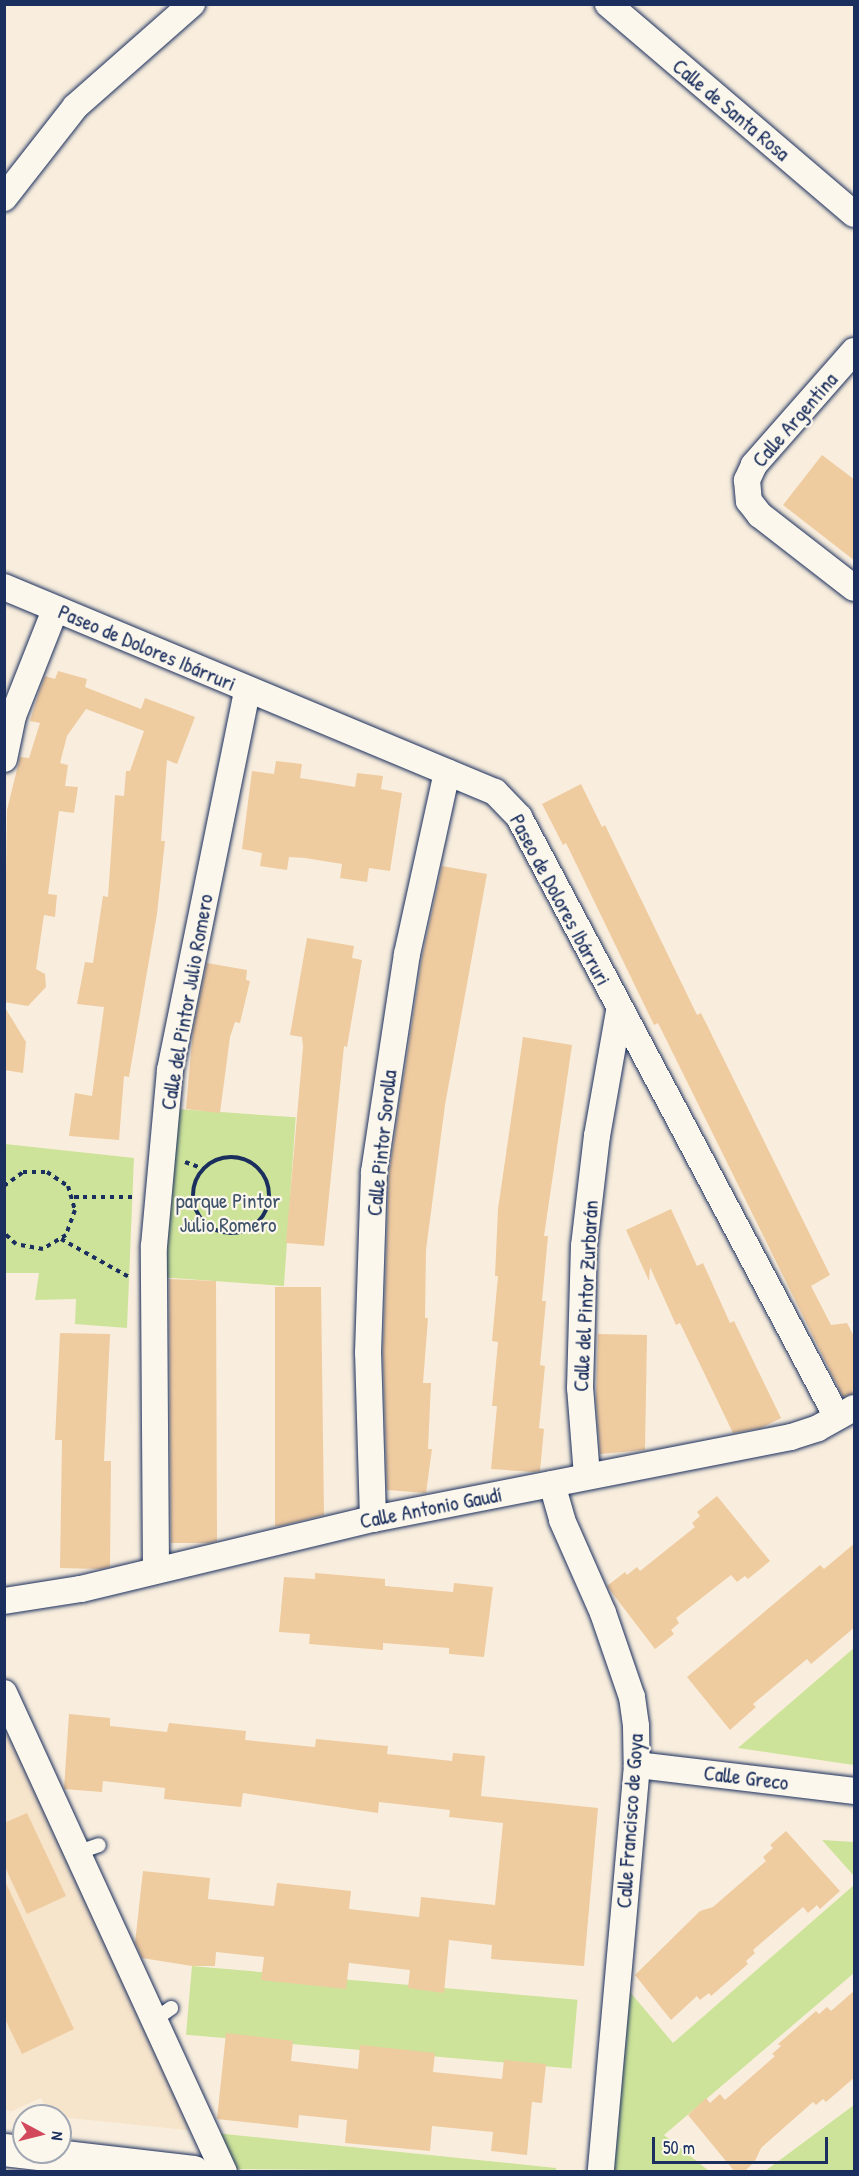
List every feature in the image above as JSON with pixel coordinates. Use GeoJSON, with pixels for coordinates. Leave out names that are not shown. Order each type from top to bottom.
{"type":"FeatureCollection","features":[{"type":"Feature","properties":{"kind":"street"},"geometry":{"type":"LineString","coordinates":[[4,198],[75,107],[192,4]]}},
{"type":"Feature","properties":{"kind":"street","name":"Calle de Santa Rosa"},"geometry":{"type":"LineString","coordinates":[[608,4],[620,19],[855,214]]}},
{"type":"Feature","properties":{"kind":"street","name":"Calle Argentina"},"geometry":{"type":"LineString","coordinates":[[855,351],[754,465],[747,480],[749,501],[760,515],[855,588]]}},
{"type":"Feature","properties":{"kind":"street","name":"Paseo de Dolores Ibárruri"},"geometry":{"type":"LineString","coordinates":[[4,587],[495,792],[519,817],[619,1011],[846,1413]]}},
{"type":"Feature","properties":{"kind":"street"},"geometry":{"type":"LineString","coordinates":[[4,759],[13,716],[55,610]]}},
{"type":"Feature","properties":{"kind":"street","name":"Calle del Pintor Julio Romero"},"geometry":{"type":"LineString","coordinates":[[156,1569],[154,1246],[170,1070],[247,690]]}},
{"type":"Feature","properties":{"kind":"street","name":"Calle Pintor Sorolla"},"geometry":{"type":"LineString","coordinates":[[374,1519],[368,1353],[374,1172],[407,954],[447,772]]}},
{"type":"Feature","properties":{"kind":"street","name":"Calle del Pintor Zurbarán"},"geometry":{"type":"LineString","coordinates":[[587,1476],[580,1388],[584,1246],[597,1136],[619,1011]]}},
{"type":"Feature","properties":{"kind":"street","name":"Calle Antonio Gaudí"},"geometry":{"type":"LineString","coordinates":[[4,1601],[81,1589],[156,1569],[374,1519],[791,1437],[846,1413]]}},
{"type":"Feature","properties":{"kind":"street","name":"Calle Francisco de Goya"},"geometry":{"type":"LineString","coordinates":[[552,1484],[559,1514],[603,1613],[632,1697],[637,1765],[601,2172]]}},
{"type":"Feature","properties":{"kind":"street"},"geometry":{"type":"LineString","coordinates":[[4,1693],[87,1849],[163,2014],[224,2172]]}},
{"type":"Feature","properties":{"kind":"street","name":"Calle Greco"},"geometry":{"type":"LineString","coordinates":[[637,1765],[855,1791]]}},
{"type":"Feature","properties":{"kind":"street"},"geometry":{"type":"LineString","coordinates":[[4,2150],[194,2172]]}},
{"type":"Feature","properties":{"kind":"path"},"geometry":{"type":"LineString","coordinates":[[243,1158],[263,1174],[269,1198],[259,1221],[238,1232],[214,1228],[201,1218],[194,1193],[204,1169],[218,1159],[243,1158]]}},
{"type":"Feature","properties":{"kind":"path"},"geometry":{"type":"LineString","coordinates":[[177,1159],[204,1169]]}},
{"type":"Feature","properties":{"kind":"path"},"geometry":{"type":"LineString","coordinates":[[4,1186],[22,1172],[47,1172],[68,1186],[73,1197],[73,1224],[61,1239],[43,1249],[29,1249],[4,1233]]}},
{"type":"Feature","properties":{"kind":"path"},"geometry":{"type":"LineString","coordinates":[[73,1197],[133,1197]]}},
{"type":"Feature","properties":{"kind":"path"},"geometry":{"type":"LineString","coordinates":[[175,1231],[201,1218]]}},
{"type":"Feature","properties":{"kind":"path"},"geometry":{"type":"LineString","coordinates":[[61,1239],[129,1277]]}},
{"type":"Feature","properties":{"kind":"shaded area"},"geometry":{"type":"Polygon","coordinates":[[[4,1721],[196,2131],[72,2118],[72,2104],[44,2104],[41,2098],[28,2104],[12,2104],[12,2111],[5,2110],[4,1721]]]}},
{"type":"Feature","properties":{"kind":"green space","name":"parque Pintor Julio Romero"},"geometry":{"type":"Polygon","coordinates":[[[177,1109],[296,1117],[284,1286],[165,1278],[177,1109]]]}},
{"type":"Feature","properties":{"kind":"green space"},"geometry":{"type":"Polygon","coordinates":[[[5,1144],[134,1158],[127,1328],[75,1324],[76,1299],[35,1300],[39,1273],[5,1273],[5,1144]]]}},
{"type":"Feature","properties":{"kind":"green space"},"geometry":{"type":"Polygon","coordinates":[[[854,1648],[854,1765],[738,1748],[854,1648]]]}},
{"type":"Feature","properties":{"kind":"green space"},"geometry":{"type":"Polygon","coordinates":[[[822,1840],[854,1842],[854,1876],[822,1840]]]}},
{"type":"Feature","properties":{"kind":"green space"},"geometry":{"type":"Polygon","coordinates":[[[854,1885],[854,1973],[664,2135],[709,2171],[614,2172],[630,1992],[673,2043],[854,1885]]]}},
{"type":"Feature","properties":{"kind":"green space"},"geometry":{"type":"Polygon","coordinates":[[[192,1966],[578,2000],[572,2068],[186,2035],[192,1966]]]}},
{"type":"Feature","properties":{"kind":"green space"},"geometry":{"type":"Polygon","coordinates":[[[854,2105],[854,2171],[765,2171],[854,2105]]]}},
{"type":"Feature","properties":{"kind":"green space"},"geometry":{"type":"Polygon","coordinates":[[[215,2133],[556,2168],[556,2172],[230,2169],[215,2133]]]}},
{"type":"Feature","properties":{"kind":"building"},"geometry":{"type":"Polygon","coordinates":[[[822,455],[855,480],[855,561],[783,505],[822,455]]]}},
{"type":"Feature","properties":{"kind":"building"},"geometry":{"type":"Polygon","coordinates":[[[58,671],[87,679],[85,687],[141,709],[145,698],[195,717],[177,764],[167,760],[161,841],[165,841],[157,914],[129,1077],[124,1076],[119,1140],[69,1136],[75,1093],[92,1096],[104,1007],[77,1004],[85,962],[93,963],[103,896],[108,897],[115,795],[124,796],[126,771],[130,771],[144,731],[86,709],[67,736],[60,763],[68,765],[65,786],[78,787],[74,813],[59,811],[48,894],[57,895],[55,917],[44,915],[36,969],[45,974],[46,987],[28,1006],[4,1002],[7,810],[20,757],[29,758],[40,723],[30,721],[39,692],[45,676],[55,679],[58,671]]]}},
{"type":"Feature","properties":{"kind":"building"},"geometry":{"type":"Polygon","coordinates":[[[276,761],[302,764],[300,778],[355,787],[357,773],[383,776],[381,789],[402,793],[390,871],[369,868],[367,882],[340,878],[342,864],[289,857],[287,870],[260,866],[262,853],[242,849],[252,771],[274,774],[276,761]]]}},
{"type":"Feature","properties":{"kind":"building"},"geometry":{"type":"Polygon","coordinates":[[[581,784],[602,827],[605,825],[697,1015],[701,1013],[830,1275],[811,1286],[831,1325],[847,1323],[855,1338],[855,1393],[843,1397],[658,1023],[654,1025],[566,843],[563,845],[542,804],[581,784]]]}},
{"type":"Feature","properties":{"kind":"building"},"geometry":{"type":"Polygon","coordinates":[[[442,866],[487,874],[445,1105],[426,1250],[425,1318],[428,1318],[423,1383],[431,1383],[428,1449],[432,1449],[426,1493],[387,1490],[383,1353],[389,1173],[422,957],[442,866]]]}},
{"type":"Feature","properties":{"kind":"building"},"geometry":{"type":"Polygon","coordinates":[[[307,938],[354,946],[352,958],[362,960],[347,1047],[344,1046],[324,1246],[286,1243],[303,1047],[302,1037],[290,1035],[307,938]]]}},
{"type":"Feature","properties":{"kind":"building"},"geometry":{"type":"Polygon","coordinates":[[[207,963],[247,970],[246,980],[250,981],[240,1023],[235,1022],[230,1037],[220,1113],[186,1109],[193,1030],[207,963]]]}},
{"type":"Feature","properties":{"kind":"building"},"geometry":{"type":"Polygon","coordinates":[[[4,1006],[26,1042],[23,1073],[4,1070],[4,1006]]]}},
{"type":"Feature","properties":{"kind":"building"},"geometry":{"type":"Polygon","coordinates":[[[523,1037],[572,1045],[544,1236],[548,1236],[542,1301],[546,1301],[540,1365],[545,1366],[539,1428],[544,1429],[540,1471],[533,1472],[491,1469],[497,1406],[492,1406],[498,1342],[492,1341],[498,1276],[495,1276],[498,1209],[523,1037]]]}},
{"type":"Feature","properties":{"kind":"building"},"geometry":{"type":"Polygon","coordinates":[[[671,1209],[697,1266],[703,1263],[730,1323],[734,1321],[781,1418],[761,1428],[733,1433],[680,1323],[676,1325],[650,1267],[649,1281],[626,1230],[671,1209]]]}},
{"type":"Feature","properties":{"kind":"building"},"geometry":{"type":"Polygon","coordinates":[[[169,1279],[216,1281],[217,1541],[210,1543],[171,1543],[169,1279]]]}},
{"type":"Feature","properties":{"kind":"building"},"geometry":{"type":"Polygon","coordinates":[[[275,1287],[321,1287],[324,1515],[280,1526],[275,1526],[275,1287]]]}},
{"type":"Feature","properties":{"kind":"building"},"geometry":{"type":"Polygon","coordinates":[[[60,1333],[110,1334],[104,1461],[111,1461],[110,1567],[101,1569],[60,1568],[62,1440],[55,1440],[60,1333]]]}},
{"type":"Feature","properties":{"kind":"building"},"geometry":{"type":"Polygon","coordinates":[[[598,1334],[647,1335],[645,1450],[600,1454],[596,1400],[598,1334]]]}},
{"type":"Feature","properties":{"kind":"building"},"geometry":{"type":"Polygon","coordinates":[[[717,1496],[770,1561],[748,1579],[745,1576],[737,1582],[731,1575],[676,1618],[679,1623],[671,1630],[674,1634],[655,1649],[607,1586],[625,1572],[627,1575],[637,1567],[640,1571],[695,1527],[692,1523],[700,1516],[697,1512],[717,1496]]]}},
{"type":"Feature","properties":{"kind":"building"},"geometry":{"type":"Polygon","coordinates":[[[855,1543],[855,1627],[811,1664],[807,1659],[753,1704],[756,1707],[730,1730],[687,1677],[820,1565],[824,1569],[855,1543]]]}},
{"type":"Feature","properties":{"kind":"building"},"geometry":{"type":"Polygon","coordinates":[[[315,1573],[385,1579],[385,1586],[453,1592],[454,1583],[493,1587],[484,1657],[449,1654],[449,1648],[383,1643],[383,1650],[309,1644],[310,1634],[279,1632],[284,1577],[315,1579],[315,1573]]]}},
{"type":"Feature","properties":{"kind":"building"},"geometry":{"type":"Polygon","coordinates":[[[69,1714],[110,1718],[110,1726],[167,1732],[169,1723],[246,1731],[245,1740],[315,1747],[316,1739],[388,1746],[387,1754],[452,1761],[453,1753],[485,1756],[481,1796],[598,1808],[584,1966],[491,1959],[492,1945],[449,1940],[444,1993],[408,1988],[410,1970],[349,1963],[346,1989],[261,1980],[264,1957],[216,1952],[215,1966],[192,1966],[142,1958],[135,1943],[143,1871],[210,1878],[208,1899],[274,1906],[277,1883],[351,1891],[349,1909],[419,1917],[421,1897],[495,1905],[503,1823],[449,1817],[450,1810],[379,1802],[378,1813],[243,1793],[241,1807],[164,1799],[165,1788],[103,1781],[102,1792],[64,1789],[69,1714]]]}},
{"type":"Feature","properties":{"kind":"building"},"geometry":{"type":"Polygon","coordinates":[[[27,1813],[66,1896],[27,1914],[4,1865],[4,1823],[27,1813]]]}},
{"type":"Feature","properties":{"kind":"building"},"geometry":{"type":"Polygon","coordinates":[[[786,1831],[840,1891],[820,1909],[817,1905],[808,1913],[803,1907],[753,1950],[755,1953],[746,1961],[748,1964],[711,1996],[709,1993],[700,2000],[697,1996],[671,2020],[635,1975],[700,1911],[713,1907],[766,1861],[763,1857],[773,1848],[770,1845],[786,1831]]]}},
{"type":"Feature","properties":{"kind":"building"},"geometry":{"type":"Polygon","coordinates":[[[4,1879],[74,2029],[22,2054],[4,2017],[4,1879]]]}},
{"type":"Feature","properties":{"kind":"building"},"geometry":{"type":"Polygon","coordinates":[[[855,1990],[855,2077],[826,2102],[823,2099],[816,2105],[813,2102],[761,2148],[755,2161],[744,2172],[735,2172],[688,2115],[706,2098],[710,2103],[720,2094],[725,2100],[775,2056],[772,2054],[781,2046],[778,2044],[816,2011],[819,2014],[827,2007],[831,2011],[855,1990]]]}},
{"type":"Feature","properties":{"kind":"building"},"geometry":{"type":"Polygon","coordinates":[[[226,2033],[293,2041],[291,2061],[358,2069],[360,2045],[435,2053],[433,2072],[502,2079],[504,2060],[546,2064],[542,2103],[532,2102],[527,2155],[491,2151],[493,2132],[432,2126],[430,2151],[345,2143],[347,2120],[299,2115],[298,2128],[217,2119],[226,2033]]]}}]}
